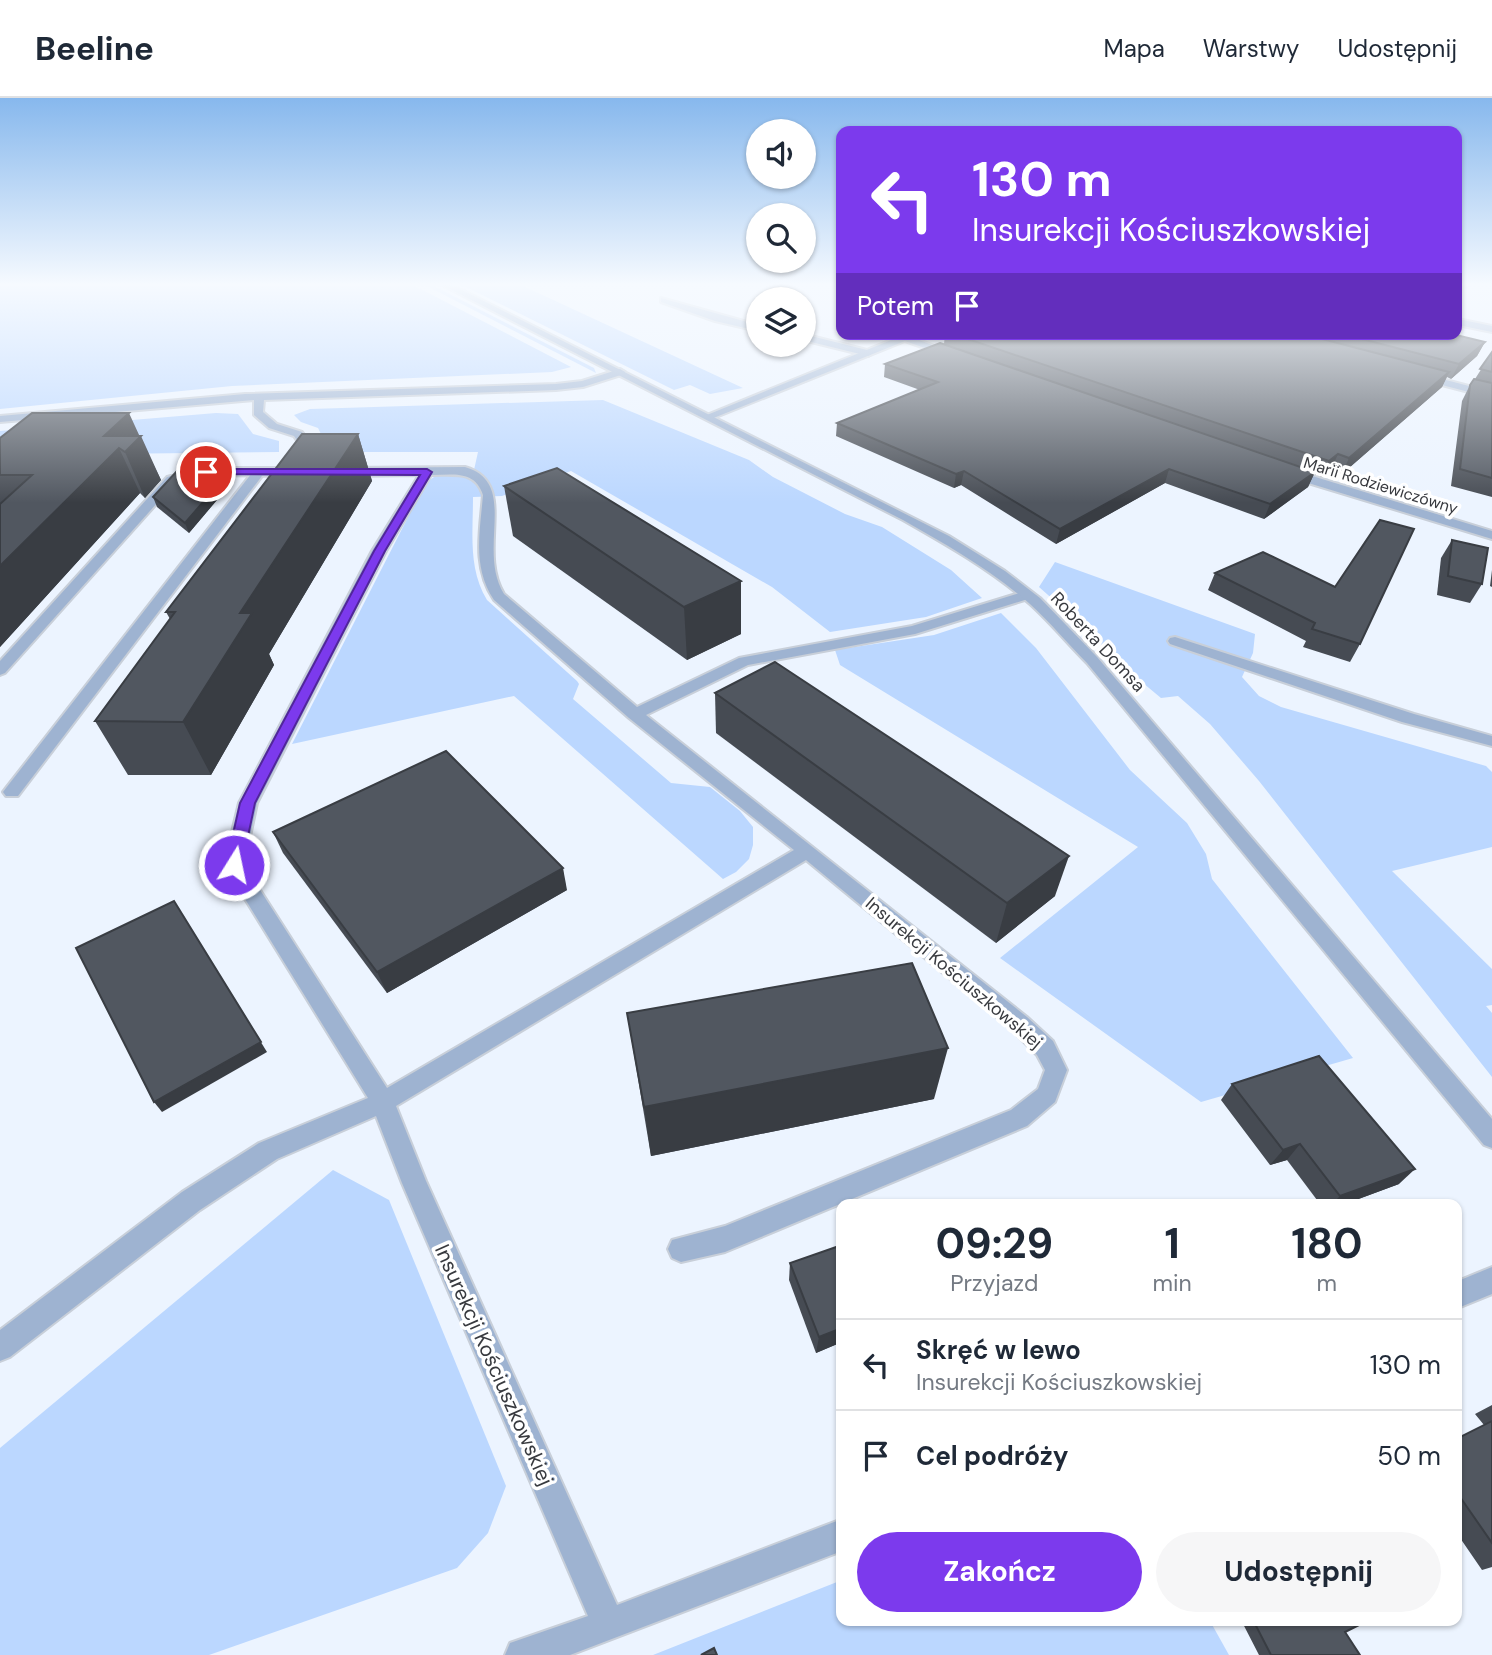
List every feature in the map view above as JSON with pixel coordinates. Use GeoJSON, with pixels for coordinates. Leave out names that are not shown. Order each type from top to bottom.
{"type":"FeatureCollection","features":[{"type":"Feature","properties":{"kind":"street","name":"Roberta Domsa"},"geometry":{"type":"LineString","coordinates":[[592,358],[942,537],[995,571],[1050,615],[1092,660],[1492,1137]]}},
{"type":"Feature","properties":{"kind":"street"},"geometry":{"type":"LineString","coordinates":[[707,416],[857,358]]}},
{"type":"Feature","properties":{"kind":"street"},"geometry":{"type":"LineString","coordinates":[[962,358],[968,360]]}},
{"type":"Feature","properties":{"kind":"street"},"geometry":{"type":"LineString","coordinates":[[0,419],[259,397],[556,387],[583,384],[621,372]]}},
{"type":"Feature","properties":{"kind":"street"},"geometry":{"type":"LineString","coordinates":[[1401,372],[1492,395]]}},
{"type":"Feature","properties":{"kind":"street"},"geometry":{"type":"LineString","coordinates":[[259,397],[258,413],[273,426],[299,433],[309,449],[314,472]]}},
{"type":"Feature","properties":{"kind":"street","name":"Marii Rodziewiczówny"},"geometry":{"type":"LineString","coordinates":[[1277,469],[1492,535]]}},
{"type":"Feature","properties":{"kind":"street","name":"Insurekcji Kościuszkowskiej"},"geometry":{"type":"LineString","coordinates":[[0,670],[179,472],[465,471],[480,476],[489,495],[486,571],[490,584],[499,597],[635,714],[1019,1023],[1045,1048],[1056,1070],[1046,1095],[1019,1118],[725,1239],[681,1249]]}},
{"type":"Feature","properties":{"kind":"street"},"geometry":{"type":"LineString","coordinates":[[12,792],[259,472]]}},
{"type":"Feature","properties":{"kind":"street","name":"Insurekcji Kościuszkowskiej"},"geometry":{"type":"LineString","coordinates":[[427,472],[379,551],[248,803],[234,865],[383,1102],[414,1183],[609,1625]]}},
{"type":"Feature","properties":{"kind":"street"},"geometry":{"type":"LineString","coordinates":[[635,714],[744,661],[915,630],[1026,595]]}},
{"type":"Feature","properties":{"kind":"street"},"geometry":{"type":"LineString","coordinates":[[1175,641],[1408,718],[1492,741]]}},
{"type":"Feature","properties":{"kind":"street"},"geometry":{"type":"LineString","coordinates":[[0,1347],[191,1201],[268,1151],[383,1102],[807,851]]}},
{"type":"Feature","properties":{"kind":"street"},"geometry":{"type":"LineString","coordinates":[[1462,1293],[1492,1280]]}},
{"type":"Feature","properties":{"kind":"street"},"geometry":{"type":"LineString","coordinates":[[522,1655],[609,1625],[836,1537]]}},
{"type":"Feature","properties":{"kind":"shaded area"},"geometry":{"type":"Polygon","coordinates":[[[0,358],[553,358],[571,367],[552,372],[232,386],[0,409],[0,358]]]}},
{"type":"Feature","properties":{"kind":"shaded area"},"geometry":{"type":"Polygon","coordinates":[[[566,358],[574,358],[594,368],[596,373],[566,358]]]}},
{"type":"Feature","properties":{"kind":"shaded area"},"geometry":{"type":"Polygon","coordinates":[[[609,358],[678,358],[743,388],[710,394],[690,385],[674,390],[609,358]]]}},
{"type":"Feature","properties":{"kind":"shaded area"},"geometry":{"type":"Polygon","coordinates":[[[603,400],[749,460],[773,477],[845,514],[882,527],[951,570],[982,598],[926,617],[830,632],[772,587],[571,471],[502,496],[473,497],[474,563],[487,600],[577,681],[579,684],[573,699],[671,783],[710,787],[740,811],[753,827],[753,845],[749,859],[736,872],[723,879],[514,696],[292,744],[425,484],[436,476],[448,473],[472,479],[478,452],[323,452],[324,440],[318,428],[301,422],[294,415],[310,409],[603,400]]]}},
{"type":"Feature","properties":{"kind":"shaded area"},"geometry":{"type":"Polygon","coordinates":[[[216,413],[238,414],[253,434],[279,441],[279,452],[18,455],[0,473],[0,431],[216,413]]]}},
{"type":"Feature","properties":{"kind":"shaded area"},"geometry":{"type":"Polygon","coordinates":[[[1055,562],[1255,634],[1253,653],[1242,677],[1259,696],[1281,707],[1486,766],[1492,772],[1492,847],[1392,871],[1492,969],[1492,1005],[1486,1006],[1492,1013],[1492,1077],[1259,781],[1210,724],[1178,696],[1161,698],[1039,587],[1055,562]]]}},
{"type":"Feature","properties":{"kind":"shaded area"},"geometry":{"type":"Polygon","coordinates":[[[1001,613],[1036,648],[1130,770],[1187,823],[1206,854],[1212,879],[1353,1058],[1201,1102],[1000,958],[1138,847],[840,665],[835,650],[934,635],[1001,613]]]}},
{"type":"Feature","properties":{"kind":"shaded area"},"geometry":{"type":"Polygon","coordinates":[[[333,1170],[389,1200],[506,1486],[488,1533],[457,1568],[209,1655],[0,1655],[0,1448],[333,1170]]]}},
{"type":"Feature","properties":{"kind":"shaded area"},"geometry":{"type":"Polygon","coordinates":[[[836,1582],[836,1626],[1213,1626],[1229,1655],[653,1655],[836,1582]]]}},
{"type":"Feature","properties":{"kind":"building"},"geometry":{"type":"Polygon","coordinates":[[[902,358],[983,358],[1315,472],[1270,504],[1169,469],[1060,529],[964,471],[956,474],[837,423],[938,382],[885,364],[902,358]]]}},
{"type":"Feature","properties":{"kind":"building"},"geometry":{"type":"Polygon","coordinates":[[[1023,358],[1394,358],[1449,372],[1349,458],[1338,454],[1329,461],[1023,358]]]}},
{"type":"Feature","properties":{"kind":"building"},"geometry":{"type":"Polygon","coordinates":[[[1434,358],[1466,358],[1459,364],[1434,358]]]}},
{"type":"Feature","properties":{"kind":"building"},"geometry":{"type":"Polygon","coordinates":[[[1488,358],[1492,358],[1492,372],[1480,369],[1488,358]]]}},
{"type":"Feature","properties":{"kind":"building"},"geometry":{"type":"Polygon","coordinates":[[[1474,379],[1492,383],[1492,478],[1460,469],[1470,385],[1474,379]]]}},
{"type":"Feature","properties":{"kind":"building"},"geometry":{"type":"Polygon","coordinates":[[[32,413],[129,413],[104,436],[141,436],[125,452],[119,448],[0,566],[0,504],[32,475],[0,475],[0,438],[32,413]]]}},
{"type":"Feature","properties":{"kind":"building"},"geometry":{"type":"Polygon","coordinates":[[[302,434],[358,434],[240,613],[252,613],[183,722],[95,721],[175,612],[166,612],[302,434]]]}},
{"type":"Feature","properties":{"kind":"building"},"geometry":{"type":"Polygon","coordinates":[[[557,468],[741,581],[684,607],[504,486],[557,468]]]}},
{"type":"Feature","properties":{"kind":"building"},"geometry":{"type":"Polygon","coordinates":[[[177,471],[229,472],[185,523],[153,497],[177,471]]]}},
{"type":"Feature","properties":{"kind":"building"},"geometry":{"type":"Polygon","coordinates":[[[1380,520],[1414,529],[1360,644],[1312,629],[1315,623],[1215,573],[1263,552],[1335,587],[1380,520]]]}},
{"type":"Feature","properties":{"kind":"building"},"geometry":{"type":"Polygon","coordinates":[[[1452,540],[1488,548],[1482,584],[1448,576],[1452,540]]]}},
{"type":"Feature","properties":{"kind":"building"},"geometry":{"type":"Polygon","coordinates":[[[775,662],[1069,856],[1007,903],[715,693],[775,662]]]}},
{"type":"Feature","properties":{"kind":"building"},"geometry":{"type":"Polygon","coordinates":[[[446,751],[563,868],[377,972],[273,832],[446,751]]]}},
{"type":"Feature","properties":{"kind":"building"},"geometry":{"type":"Polygon","coordinates":[[[174,901],[261,1042],[154,1102],[76,948],[174,901]]]}},
{"type":"Feature","properties":{"kind":"building"},"geometry":{"type":"Polygon","coordinates":[[[912,963],[948,1048],[644,1107],[627,1013],[912,963]]]}},
{"type":"Feature","properties":{"kind":"building"},"geometry":{"type":"Polygon","coordinates":[[[1319,1056],[1415,1169],[1340,1196],[1300,1144],[1283,1150],[1232,1084],[1319,1056]]]}},
{"type":"Feature","properties":{"kind":"building"},"geometry":{"type":"Polygon","coordinates":[[[836,1247],[836,1330],[819,1337],[790,1263],[836,1247]]]}},
{"type":"Feature","properties":{"kind":"building"},"geometry":{"type":"Polygon","coordinates":[[[1492,1421],[1492,1543],[1462,1500],[1462,1436],[1492,1421]]]}},
{"type":"Feature","properties":{"kind":"building"},"geometry":{"type":"Polygon","coordinates":[[[1256,1626],[1357,1626],[1345,1632],[1360,1655],[1271,1655],[1256,1626]]]}},
{"type":"Feature","properties":{"kind":"building"},"geometry":{"type":"Polygon","coordinates":[[[714,1648],[717,1655],[701,1655],[714,1648]]]}},
{"type":"Feature","properties":{"kind":"route"},"geometry":{"type":"LineString","coordinates":[[206,472],[427,472],[379,551],[248,803],[237,842],[234,865]]}}]}
